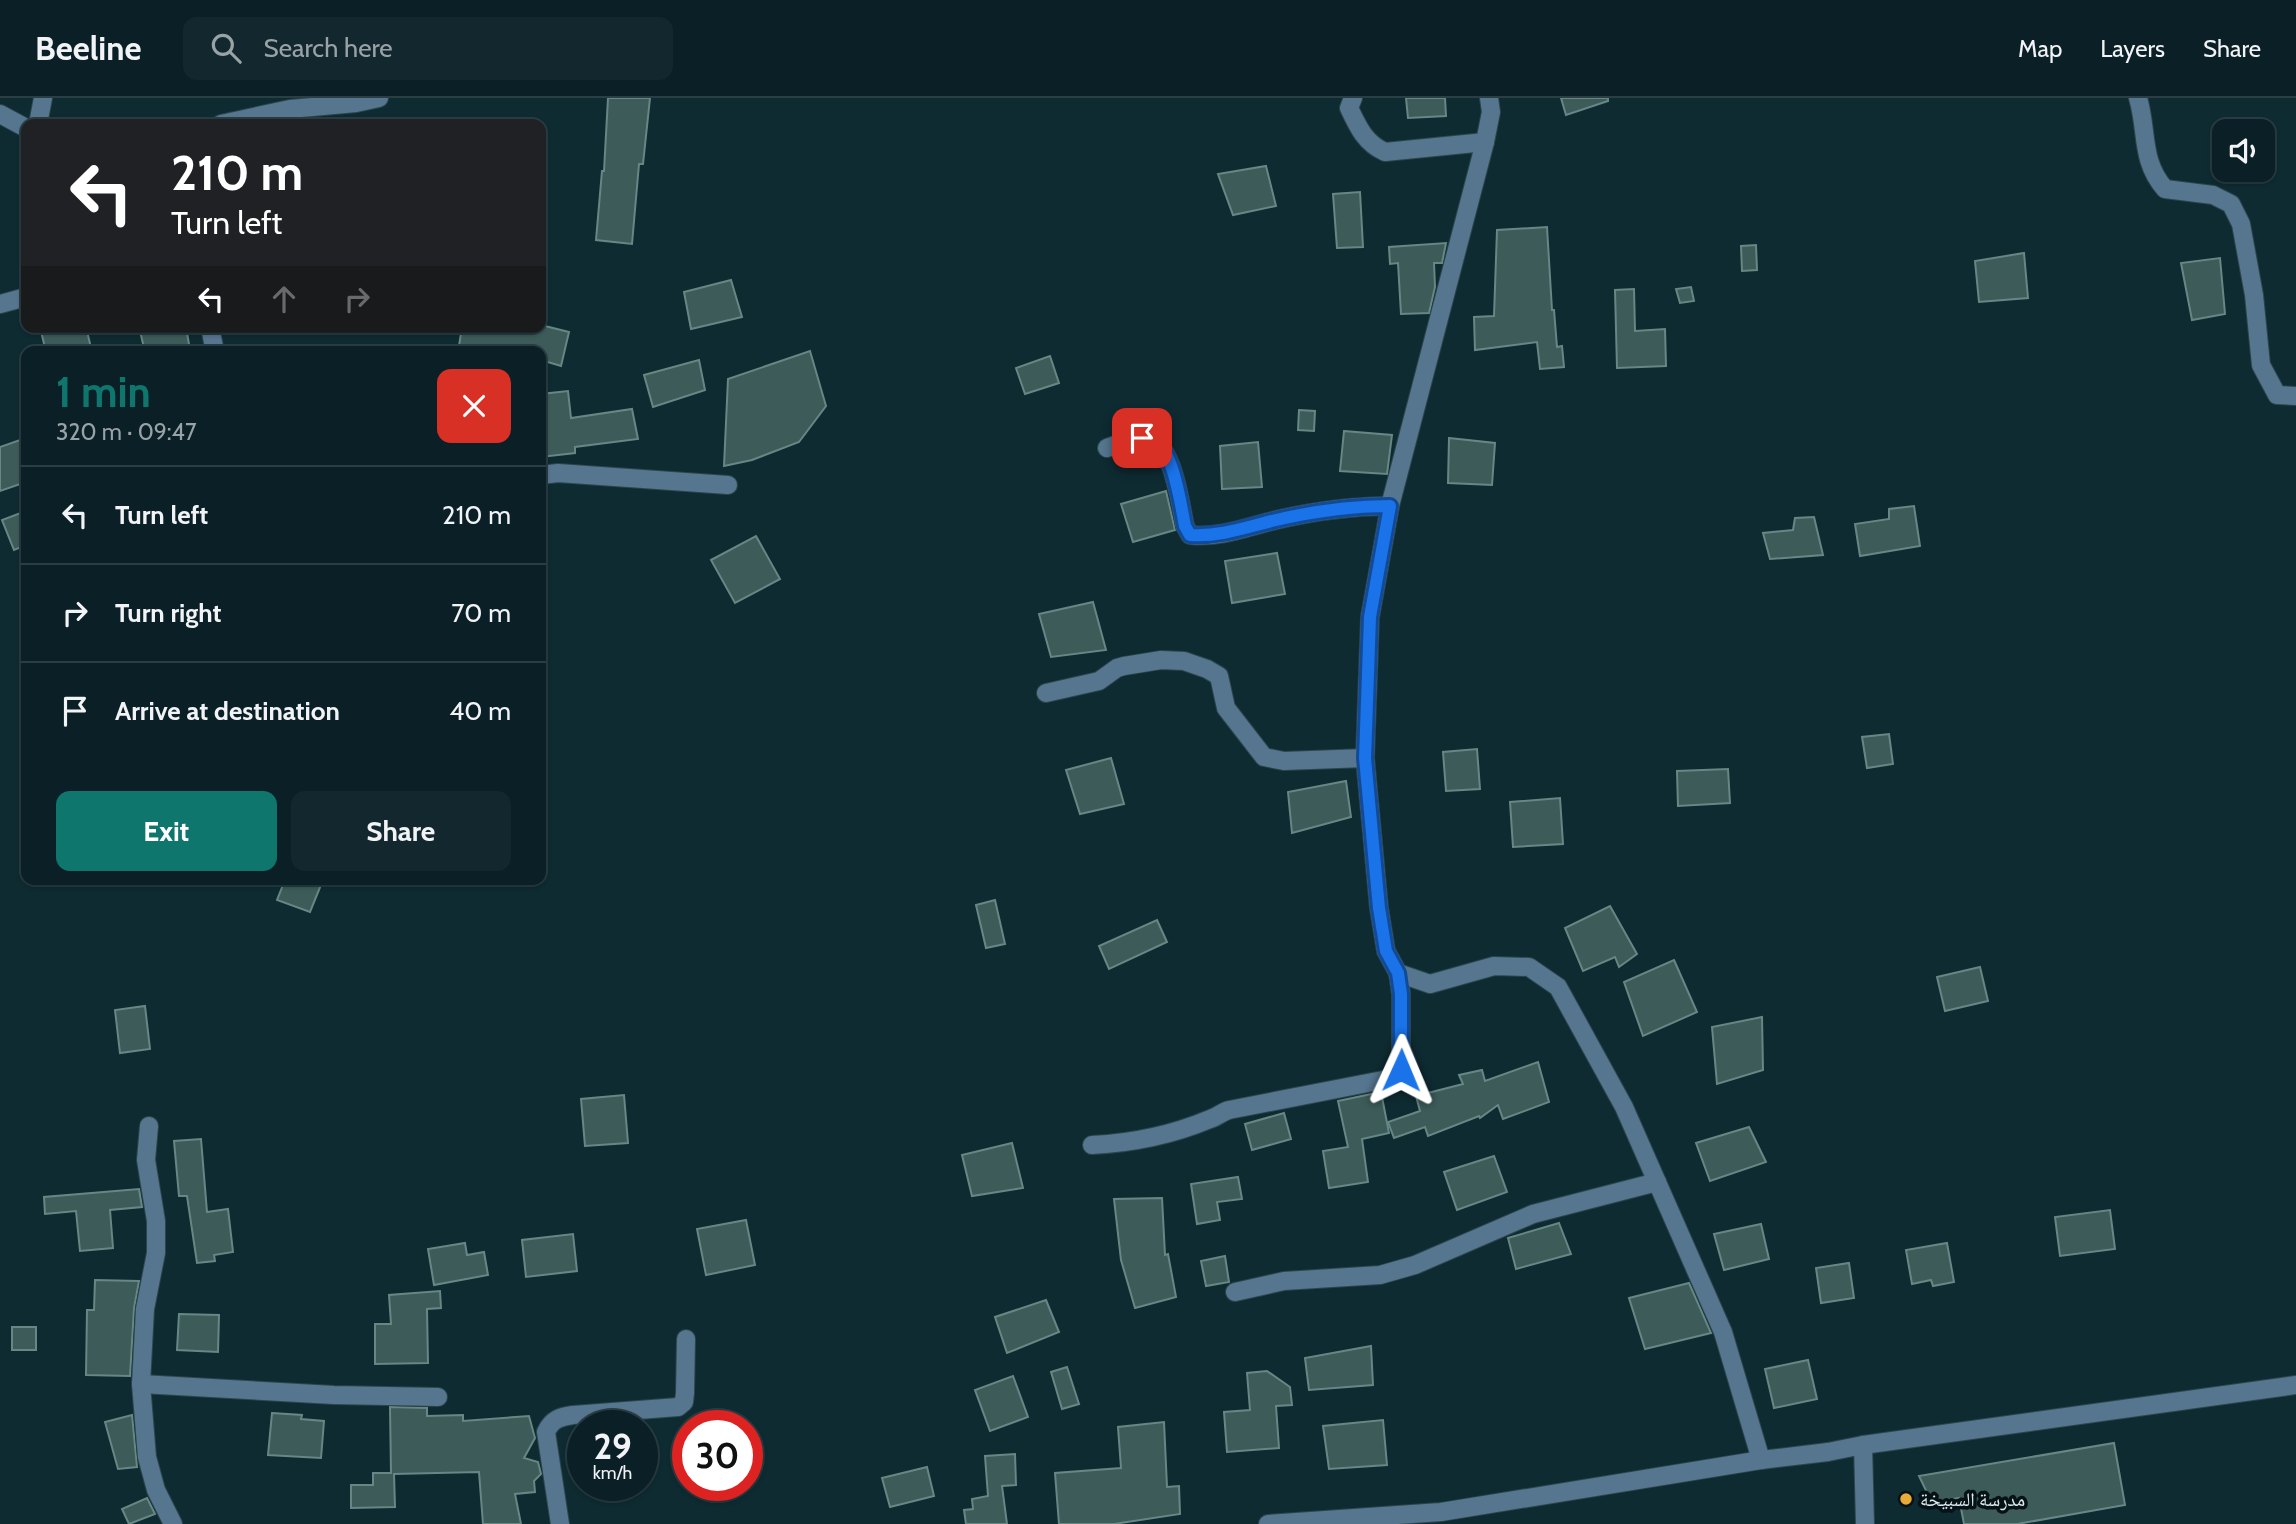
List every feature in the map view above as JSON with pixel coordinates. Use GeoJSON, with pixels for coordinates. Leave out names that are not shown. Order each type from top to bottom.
{"type":"FeatureCollection","features":[{"type":"Feature","properties":{"kind":"street"},"geometry":{"type":"LineString","coordinates":[[39,119],[43,98]]}},
{"type":"Feature","properties":{"kind":"street"},"geometry":{"type":"LineString","coordinates":[[244,119],[290,109],[356,103],[379,98]]}},
{"type":"Feature","properties":{"kind":"street"},"geometry":{"type":"LineString","coordinates":[[1353,98],[1349,108],[1360,132],[1372,146],[1385,152],[1485,142]]}},
{"type":"Feature","properties":{"kind":"street"},"geometry":{"type":"LineString","coordinates":[[1092,1144],[1128,1144],[1173,1132],[1229,1110],[1395,1077],[1401,1070],[1402,1010],[1398,973],[1386,951],[1379,908],[1365,758],[1370,617],[1390,506],[1485,142],[1491,112],[1489,98]]}},
{"type":"Feature","properties":{"kind":"street"},"geometry":{"type":"LineString","coordinates":[[2138,98],[2148,157],[2154,176],[2165,189],[2213,195],[2231,204],[2241,225],[2261,365],[2277,395],[2296,396]]}},
{"type":"Feature","properties":{"kind":"street"},"geometry":{"type":"LineString","coordinates":[[0,114],[21,125]]}},
{"type":"Feature","properties":{"kind":"street"},"geometry":{"type":"LineString","coordinates":[[0,304],[21,298]]}},
{"type":"Feature","properties":{"kind":"street"},"geometry":{"type":"LineString","coordinates":[[1107,448],[1142,438],[1153,439],[1160,444],[1170,461],[1185,526],[1190,535],[1218,535],[1322,510],[1350,506],[1390,506]]}},
{"type":"Feature","properties":{"kind":"street"},"geometry":{"type":"LineString","coordinates":[[546,474],[558,473],[728,485]]}},
{"type":"Feature","properties":{"kind":"street"},"geometry":{"type":"LineString","coordinates":[[1045,693],[1099,681],[1116,668],[1124,666],[1161,660],[1184,661],[1219,676],[1226,708],[1264,757],[1284,761],[1365,758]]}},
{"type":"Feature","properties":{"kind":"street"},"geometry":{"type":"LineString","coordinates":[[1398,973],[1430,984],[1494,966],[1529,967],[1559,987],[1624,1107],[1723,1332],[1761,1460]]}},
{"type":"Feature","properties":{"kind":"street"},"geometry":{"type":"LineString","coordinates":[[149,1126],[146,1160],[156,1221],[156,1253],[145,1309],[141,1384],[147,1457],[156,1490],[173,1524]]}},
{"type":"Feature","properties":{"kind":"street"},"geometry":{"type":"LineString","coordinates":[[1235,1293],[1284,1281],[1380,1275],[1415,1265],[1533,1214],[1657,1182]]}},
{"type":"Feature","properties":{"kind":"street"},"geometry":{"type":"LineString","coordinates":[[560,1524],[546,1432],[550,1424],[559,1417],[573,1415],[678,1407],[684,1402],[686,1339]]}},
{"type":"Feature","properties":{"kind":"street"},"geometry":{"type":"LineString","coordinates":[[141,1384],[334,1395],[438,1397]]}},
{"type":"Feature","properties":{"kind":"street"},"geometry":{"type":"LineString","coordinates":[[1268,1524],[1441,1512],[1761,1460],[2296,1385]]}},
{"type":"Feature","properties":{"kind":"street"},"geometry":{"type":"LineString","coordinates":[[1863,1445],[1865,1524]]}},
{"type":"Feature","properties":{"kind":"building"},"geometry":{"type":"Polygon","coordinates":[[[608,98],[650,98],[643,164],[639,164],[632,244],[596,240],[604,171],[608,98]]]}},
{"type":"Feature","properties":{"kind":"building"},"geometry":{"type":"Polygon","coordinates":[[[1406,98],[1445,98],[1446,116],[1408,118],[1406,98]]]}},
{"type":"Feature","properties":{"kind":"building"},"geometry":{"type":"Polygon","coordinates":[[[1561,98],[1608,98],[1608,101],[1566,115],[1561,98]]]}},
{"type":"Feature","properties":{"kind":"building"},"geometry":{"type":"Polygon","coordinates":[[[1266,166],[1276,206],[1233,215],[1218,174],[1266,166]]]}},
{"type":"Feature","properties":{"kind":"building"},"geometry":{"type":"Polygon","coordinates":[[[1360,192],[1363,247],[1337,248],[1333,194],[1360,192]]]}},
{"type":"Feature","properties":{"kind":"building"},"geometry":{"type":"Polygon","coordinates":[[[1547,227],[1552,310],[1557,347],[1562,346],[1564,367],[1540,369],[1537,342],[1475,350],[1474,317],[1494,316],[1497,230],[1547,227]]]}},
{"type":"Feature","properties":{"kind":"building"},"geometry":{"type":"Polygon","coordinates":[[[1446,243],[1442,263],[1434,263],[1435,287],[1429,313],[1401,314],[1398,263],[1390,264],[1389,247],[1446,243]]]}},
{"type":"Feature","properties":{"kind":"building"},"geometry":{"type":"Polygon","coordinates":[[[1756,245],[1757,270],[1742,271],[1741,246],[1756,245]]]}},
{"type":"Feature","properties":{"kind":"building"},"geometry":{"type":"Polygon","coordinates":[[[2024,253],[2028,298],[1979,302],[1975,261],[2024,253]]]}},
{"type":"Feature","properties":{"kind":"building"},"geometry":{"type":"Polygon","coordinates":[[[2220,258],[2225,314],[2192,320],[2181,263],[2220,258]]]}},
{"type":"Feature","properties":{"kind":"building"},"geometry":{"type":"Polygon","coordinates":[[[731,280],[742,317],[691,329],[684,292],[731,280]]]}},
{"type":"Feature","properties":{"kind":"building"},"geometry":{"type":"Polygon","coordinates":[[[1691,287],[1694,301],[1680,303],[1676,289],[1691,287]]]}},
{"type":"Feature","properties":{"kind":"building"},"geometry":{"type":"Polygon","coordinates":[[[1634,289],[1635,331],[1665,329],[1666,366],[1617,368],[1615,290],[1634,289]]]}},
{"type":"Feature","properties":{"kind":"building"},"geometry":{"type":"Polygon","coordinates":[[[546,326],[569,332],[561,366],[546,362],[546,346],[459,346],[461,333],[546,333],[546,326]]]}},
{"type":"Feature","properties":{"kind":"building"},"geometry":{"type":"Polygon","coordinates":[[[41,333],[87,333],[91,346],[45,346],[41,333]]]}},
{"type":"Feature","properties":{"kind":"building"},"geometry":{"type":"Polygon","coordinates":[[[140,333],[187,333],[189,346],[144,346],[140,333]]]}},
{"type":"Feature","properties":{"kind":"building"},"geometry":{"type":"Polygon","coordinates":[[[810,351],[826,406],[799,442],[752,460],[724,466],[728,379],[810,351]]]}},
{"type":"Feature","properties":{"kind":"building"},"geometry":{"type":"Polygon","coordinates":[[[1050,356],[1059,383],[1025,394],[1016,368],[1050,356]]]}},
{"type":"Feature","properties":{"kind":"building"},"geometry":{"type":"Polygon","coordinates":[[[699,360],[705,390],[653,407],[644,375],[699,360]]]}},
{"type":"Feature","properties":{"kind":"building"},"geometry":{"type":"Polygon","coordinates":[[[568,391],[571,418],[632,409],[638,439],[575,447],[575,453],[546,456],[546,393],[568,391]]]}},
{"type":"Feature","properties":{"kind":"building"},"geometry":{"type":"Polygon","coordinates":[[[1299,410],[1315,411],[1314,431],[1298,430],[1299,410]]]}},
{"type":"Feature","properties":{"kind":"building"},"geometry":{"type":"Polygon","coordinates":[[[1344,431],[1392,435],[1387,474],[1340,471],[1344,431]]]}},
{"type":"Feature","properties":{"kind":"building"},"geometry":{"type":"Polygon","coordinates":[[[1449,438],[1495,443],[1492,485],[1448,483],[1449,438]]]}},
{"type":"Feature","properties":{"kind":"building"},"geometry":{"type":"Polygon","coordinates":[[[20,440],[21,443],[21,484],[0,491],[0,447],[20,440]]]}},
{"type":"Feature","properties":{"kind":"building"},"geometry":{"type":"Polygon","coordinates":[[[1258,442],[1262,487],[1222,489],[1220,446],[1258,442]]]}},
{"type":"Feature","properties":{"kind":"building"},"geometry":{"type":"Polygon","coordinates":[[[1166,491],[1175,530],[1133,542],[1121,504],[1166,491]]]}},
{"type":"Feature","properties":{"kind":"building"},"geometry":{"type":"Polygon","coordinates":[[[1914,506],[1920,546],[1860,556],[1855,524],[1889,519],[1889,509],[1914,506]]]}},
{"type":"Feature","properties":{"kind":"building"},"geometry":{"type":"Polygon","coordinates":[[[21,513],[21,547],[14,550],[2,520],[21,513]]]}},
{"type":"Feature","properties":{"kind":"building"},"geometry":{"type":"Polygon","coordinates":[[[1814,517],[1823,555],[1770,559],[1763,533],[1793,530],[1795,518],[1814,517]]]}},
{"type":"Feature","properties":{"kind":"building"},"geometry":{"type":"Polygon","coordinates":[[[756,536],[780,579],[735,603],[711,560],[756,536]]]}},
{"type":"Feature","properties":{"kind":"building"},"geometry":{"type":"Polygon","coordinates":[[[1277,553],[1285,594],[1232,603],[1225,561],[1277,553]]]}},
{"type":"Feature","properties":{"kind":"building"},"geometry":{"type":"Polygon","coordinates":[[[1093,602],[1106,650],[1051,657],[1039,614],[1093,602]]]}},
{"type":"Feature","properties":{"kind":"building"},"geometry":{"type":"Polygon","coordinates":[[[1889,734],[1893,764],[1867,768],[1862,737],[1889,734]]]}},
{"type":"Feature","properties":{"kind":"building"},"geometry":{"type":"Polygon","coordinates":[[[1477,749],[1480,789],[1446,791],[1443,752],[1477,749]]]}},
{"type":"Feature","properties":{"kind":"building"},"geometry":{"type":"Polygon","coordinates":[[[1111,758],[1124,804],[1080,814],[1066,770],[1111,758]]]}},
{"type":"Feature","properties":{"kind":"building"},"geometry":{"type":"Polygon","coordinates":[[[1728,769],[1730,803],[1678,806],[1677,771],[1728,769]]]}},
{"type":"Feature","properties":{"kind":"building"},"geometry":{"type":"Polygon","coordinates":[[[1346,781],[1351,817],[1292,833],[1288,792],[1346,781]]]}},
{"type":"Feature","properties":{"kind":"building"},"geometry":{"type":"Polygon","coordinates":[[[1560,798],[1563,844],[1513,847],[1510,802],[1560,798]]]}},
{"type":"Feature","properties":{"kind":"building"},"geometry":{"type":"Polygon","coordinates":[[[283,885],[321,885],[310,912],[277,900],[283,885]]]}},
{"type":"Feature","properties":{"kind":"building"},"geometry":{"type":"Polygon","coordinates":[[[995,900],[1005,944],[986,948],[976,905],[995,900]]]}},
{"type":"Feature","properties":{"kind":"building"},"geometry":{"type":"Polygon","coordinates":[[[1610,906],[1637,954],[1619,967],[1615,957],[1583,971],[1565,928],[1610,906]]]}},
{"type":"Feature","properties":{"kind":"building"},"geometry":{"type":"Polygon","coordinates":[[[1157,920],[1167,942],[1109,969],[1099,946],[1157,920]]]}},
{"type":"Feature","properties":{"kind":"building"},"geometry":{"type":"Polygon","coordinates":[[[1674,960],[1697,1012],[1643,1036],[1624,982],[1674,960]]]}},
{"type":"Feature","properties":{"kind":"building"},"geometry":{"type":"Polygon","coordinates":[[[1980,967],[1988,1001],[1945,1011],[1937,977],[1980,967]]]}},
{"type":"Feature","properties":{"kind":"building"},"geometry":{"type":"Polygon","coordinates":[[[145,1006],[150,1049],[120,1053],[115,1010],[145,1006]]]}},
{"type":"Feature","properties":{"kind":"building"},"geometry":{"type":"Polygon","coordinates":[[[1762,1017],[1763,1070],[1717,1084],[1712,1027],[1762,1017]]]}},
{"type":"Feature","properties":{"kind":"building"},"geometry":{"type":"Polygon","coordinates":[[[1538,1062],[1549,1102],[1503,1119],[1498,1105],[1480,1118],[1479,1116],[1428,1136],[1425,1127],[1394,1138],[1388,1122],[1420,1111],[1416,1096],[1463,1084],[1459,1075],[1482,1070],[1485,1081],[1538,1062]]]}},
{"type":"Feature","properties":{"kind":"building"},"geometry":{"type":"Polygon","coordinates":[[[1381,1092],[1389,1133],[1362,1139],[1368,1182],[1329,1188],[1323,1151],[1348,1147],[1338,1101],[1381,1092]]]}},
{"type":"Feature","properties":{"kind":"building"},"geometry":{"type":"Polygon","coordinates":[[[624,1095],[628,1143],[585,1146],[581,1099],[624,1095]]]}},
{"type":"Feature","properties":{"kind":"building"},"geometry":{"type":"Polygon","coordinates":[[[1284,1113],[1291,1139],[1252,1150],[1245,1124],[1284,1113]]]}},
{"type":"Feature","properties":{"kind":"building"},"geometry":{"type":"Polygon","coordinates":[[[1749,1127],[1766,1162],[1710,1181],[1696,1143],[1749,1127]]]}},
{"type":"Feature","properties":{"kind":"building"},"geometry":{"type":"Polygon","coordinates":[[[201,1139],[207,1212],[228,1209],[233,1252],[214,1255],[215,1261],[197,1263],[187,1196],[179,1196],[174,1141],[201,1139]]]}},
{"type":"Feature","properties":{"kind":"building"},"geometry":{"type":"Polygon","coordinates":[[[1012,1143],[1023,1188],[972,1196],[962,1155],[1012,1143]]]}},
{"type":"Feature","properties":{"kind":"building"},"geometry":{"type":"Polygon","coordinates":[[[1494,1156],[1507,1192],[1457,1210],[1444,1172],[1494,1156]]]}},
{"type":"Feature","properties":{"kind":"building"},"geometry":{"type":"Polygon","coordinates":[[[1238,1177],[1242,1199],[1217,1202],[1220,1220],[1197,1224],[1191,1184],[1238,1177]]]}},
{"type":"Feature","properties":{"kind":"building"},"geometry":{"type":"Polygon","coordinates":[[[139,1189],[142,1207],[110,1210],[113,1248],[80,1251],[76,1211],[45,1214],[44,1197],[139,1189]]]}},
{"type":"Feature","properties":{"kind":"building"},"geometry":{"type":"Polygon","coordinates":[[[1162,1198],[1165,1255],[1168,1254],[1176,1297],[1135,1308],[1121,1260],[1114,1199],[1162,1198]]]}},
{"type":"Feature","properties":{"kind":"building"},"geometry":{"type":"Polygon","coordinates":[[[2110,1210],[2115,1249],[2060,1256],[2055,1217],[2110,1210]]]}},
{"type":"Feature","properties":{"kind":"building"},"geometry":{"type":"Polygon","coordinates":[[[746,1220],[755,1265],[706,1275],[697,1229],[746,1220]]]}},
{"type":"Feature","properties":{"kind":"building"},"geometry":{"type":"Polygon","coordinates":[[[1559,1223],[1571,1254],[1516,1269],[1508,1238],[1559,1223]]]}},
{"type":"Feature","properties":{"kind":"building"},"geometry":{"type":"Polygon","coordinates":[[[1761,1224],[1769,1259],[1724,1270],[1714,1234],[1761,1224]]]}},
{"type":"Feature","properties":{"kind":"building"},"geometry":{"type":"Polygon","coordinates":[[[573,1234],[577,1271],[526,1277],[522,1240],[573,1234]]]}},
{"type":"Feature","properties":{"kind":"building"},"geometry":{"type":"Polygon","coordinates":[[[465,1243],[467,1255],[484,1252],[488,1275],[434,1285],[428,1249],[465,1243]]]}},
{"type":"Feature","properties":{"kind":"building"},"geometry":{"type":"Polygon","coordinates":[[[1947,1243],[1954,1282],[1933,1286],[1931,1280],[1912,1284],[1906,1250],[1947,1243]]]}},
{"type":"Feature","properties":{"kind":"building"},"geometry":{"type":"Polygon","coordinates":[[[1225,1256],[1229,1282],[1206,1286],[1201,1261],[1225,1256]]]}},
{"type":"Feature","properties":{"kind":"building"},"geometry":{"type":"Polygon","coordinates":[[[1849,1263],[1854,1298],[1821,1303],[1816,1268],[1849,1263]]]}},
{"type":"Feature","properties":{"kind":"building"},"geometry":{"type":"Polygon","coordinates":[[[95,1280],[139,1281],[134,1308],[130,1376],[86,1375],[87,1310],[94,1310],[95,1280]]]}},
{"type":"Feature","properties":{"kind":"building"},"geometry":{"type":"Polygon","coordinates":[[[1689,1283],[1711,1333],[1645,1349],[1629,1298],[1689,1283]]]}},
{"type":"Feature","properties":{"kind":"building"},"geometry":{"type":"Polygon","coordinates":[[[440,1291],[441,1308],[427,1309],[428,1363],[375,1364],[375,1324],[391,1324],[389,1295],[440,1291]]]}},
{"type":"Feature","properties":{"kind":"building"},"geometry":{"type":"Polygon","coordinates":[[[1046,1300],[1059,1332],[1007,1353],[995,1317],[1046,1300]]]}},
{"type":"Feature","properties":{"kind":"building"},"geometry":{"type":"Polygon","coordinates":[[[179,1314],[219,1315],[218,1352],[177,1350],[179,1314]]]}},
{"type":"Feature","properties":{"kind":"building"},"geometry":{"type":"Polygon","coordinates":[[[12,1327],[36,1327],[36,1350],[12,1350],[12,1327]]]}},
{"type":"Feature","properties":{"kind":"building"},"geometry":{"type":"Polygon","coordinates":[[[1371,1346],[1373,1385],[1309,1390],[1305,1358],[1371,1346]]]}},
{"type":"Feature","properties":{"kind":"building"},"geometry":{"type":"Polygon","coordinates":[[[1808,1360],[1817,1399],[1774,1408],[1765,1369],[1808,1360]]]}},
{"type":"Feature","properties":{"kind":"building"},"geometry":{"type":"Polygon","coordinates":[[[1067,1367],[1079,1404],[1062,1409],[1051,1372],[1067,1367]]]}},
{"type":"Feature","properties":{"kind":"building"},"geometry":{"type":"Polygon","coordinates":[[[1267,1371],[1290,1387],[1292,1405],[1276,1406],[1279,1448],[1227,1452],[1224,1412],[1250,1410],[1247,1373],[1267,1371]]]}},
{"type":"Feature","properties":{"kind":"building"},"geometry":{"type":"Polygon","coordinates":[[[1013,1376],[1028,1417],[990,1431],[975,1390],[1013,1376]]]}},
{"type":"Feature","properties":{"kind":"building"},"geometry":{"type":"Polygon","coordinates":[[[390,1407],[427,1408],[427,1416],[463,1415],[463,1421],[529,1416],[535,1438],[524,1458],[538,1462],[541,1474],[534,1481],[535,1492],[515,1494],[521,1524],[483,1524],[479,1472],[394,1474],[395,1507],[351,1508],[351,1485],[373,1485],[373,1473],[391,1473],[390,1407]]]}},
{"type":"Feature","properties":{"kind":"building"},"geometry":{"type":"Polygon","coordinates":[[[272,1413],[302,1415],[301,1419],[324,1421],[321,1458],[268,1455],[272,1413]]]}},
{"type":"Feature","properties":{"kind":"building"},"geometry":{"type":"Polygon","coordinates":[[[132,1415],[137,1467],[118,1469],[105,1422],[132,1415]]]}},
{"type":"Feature","properties":{"kind":"building"},"geometry":{"type":"Polygon","coordinates":[[[1383,1420],[1387,1465],[1329,1469],[1323,1426],[1383,1420]]]}},
{"type":"Feature","properties":{"kind":"building"},"geometry":{"type":"Polygon","coordinates":[[[1164,1422],[1167,1487],[1179,1486],[1180,1514],[1114,1524],[1059,1524],[1055,1473],[1121,1468],[1118,1427],[1164,1422]]]}},
{"type":"Feature","properties":{"kind":"building"},"geometry":{"type":"Polygon","coordinates":[[[2114,1443],[2125,1505],[2017,1524],[1964,1524],[1959,1498],[1932,1503],[1919,1476],[2114,1443]]]}},
{"type":"Feature","properties":{"kind":"building"},"geometry":{"type":"Polygon","coordinates":[[[1015,1454],[1016,1485],[1002,1486],[1007,1524],[966,1524],[964,1510],[973,1509],[972,1499],[988,1496],[985,1456],[1015,1454]]]}},
{"type":"Feature","properties":{"kind":"building"},"geometry":{"type":"Polygon","coordinates":[[[927,1467],[934,1496],[890,1507],[882,1478],[927,1467]]]}},
{"type":"Feature","properties":{"kind":"building"},"geometry":{"type":"Polygon","coordinates":[[[147,1498],[155,1514],[129,1524],[122,1509],[147,1498]]]}},
{"type":"Feature","properties":{"kind":"place","name":"مدرسة السبيخة"},"geometry":{"type":"Point","coordinates":[1906,1499]}},
{"type":"Feature","properties":{"kind":"route"},"geometry":{"type":"LineString","coordinates":[[1142,438],[1153,439],[1160,444],[1170,461],[1185,526],[1190,535],[1218,535],[1322,510],[1350,506],[1390,506],[1370,617],[1365,758],[1379,908],[1386,951],[1398,973],[1401,994],[1401,1070]]}}]}
